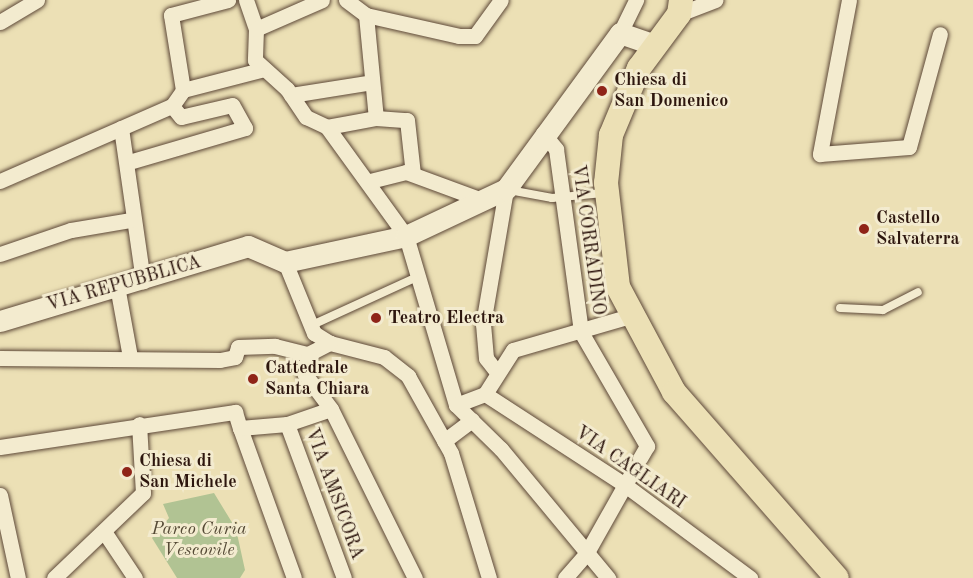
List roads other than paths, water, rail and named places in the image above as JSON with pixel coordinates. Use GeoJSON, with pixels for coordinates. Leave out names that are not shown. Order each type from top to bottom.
{"type":"FeatureCollection","features":[{"type":"Feature","properties":{"kind":"main road"},"geometry":{"type":"LineString","coordinates":[[680,7],[654,45],[611,135],[608,193],[618,287],[630,316],[674,392],[837,578]]}},
{"type":"Feature","properties":{"kind":"main road"},"geometry":{"type":"LineString","coordinates":[[285,262],[406,236],[506,189],[543,134],[620,33],[654,45]]}},
{"type":"Feature","properties":{"kind":"main road","name":"VIA REPUBBLICA"},"geometry":{"type":"LineString","coordinates":[[0,321],[117,286],[143,281],[248,246],[285,262]]}},
{"type":"Feature","properties":{"kind":"street"},"geometry":{"type":"LineString","coordinates":[[0,22],[37,0]]}},
{"type":"Feature","properties":{"kind":"street"},"geometry":{"type":"LineString","coordinates":[[183,90],[171,15],[228,0]]}},
{"type":"Feature","properties":{"kind":"street"},"geometry":{"type":"LineString","coordinates":[[246,0],[256,29],[255,60],[291,95],[306,117],[327,127],[356,172],[370,181],[406,236],[456,405],[486,434],[608,578]]}},
{"type":"Feature","properties":{"kind":"street"},"geometry":{"type":"LineString","coordinates":[[256,29],[322,0]]}},
{"type":"Feature","properties":{"kind":"street"},"geometry":{"type":"LineString","coordinates":[[346,0],[366,15],[475,36],[501,0]]}},
{"type":"Feature","properties":{"kind":"street"},"geometry":{"type":"LineString","coordinates":[[620,33],[636,0]]}},
{"type":"Feature","properties":{"kind":"street"},"geometry":{"type":"LineString","coordinates":[[680,7],[715,0]]}},
{"type":"Feature","properties":{"kind":"street"},"geometry":{"type":"LineString","coordinates":[[849,0],[820,154],[909,147],[940,34]]}},
{"type":"Feature","properties":{"kind":"street"},"geometry":{"type":"LineString","coordinates":[[366,15],[376,118]]}},
{"type":"Feature","properties":{"kind":"street"},"geometry":{"type":"LineString","coordinates":[[0,181],[172,106],[183,90],[264,69]]}},
{"type":"Feature","properties":{"kind":"street"},"geometry":{"type":"LineString","coordinates":[[291,95],[372,82]]}},
{"type":"Feature","properties":{"kind":"street"},"geometry":{"type":"LineString","coordinates":[[129,162],[245,128],[232,105],[181,117],[172,106]]}},
{"type":"Feature","properties":{"kind":"street"},"geometry":{"type":"LineString","coordinates":[[327,127],[376,118],[407,120],[413,174]]}},
{"type":"Feature","properties":{"kind":"street"},"geometry":{"type":"LineString","coordinates":[[121,128],[129,162],[131,220],[143,281]]}},
{"type":"Feature","properties":{"kind":"street","name":"VIA CORRADINO"},"geometry":{"type":"LineString","coordinates":[[543,134],[556,149],[580,332],[644,452]]}},
{"type":"Feature","properties":{"kind":"street"},"geometry":{"type":"LineString","coordinates":[[370,181],[413,174],[473,204]]}},
{"type":"Feature","properties":{"kind":"street"},"geometry":{"type":"LineString","coordinates":[[496,371],[486,358],[483,324],[506,189]]}},
{"type":"Feature","properties":{"kind":"street"},"geometry":{"type":"LineString","coordinates":[[0,254],[71,230],[131,220]]}},
{"type":"Feature","properties":{"kind":"street"},"geometry":{"type":"LineString","coordinates":[[285,262],[312,329],[330,343],[384,357],[408,376],[448,447],[489,578]]}},
{"type":"Feature","properties":{"kind":"street"},"geometry":{"type":"LineString","coordinates":[[117,286],[135,357]]}},
{"type":"Feature","properties":{"kind":"street"},"geometry":{"type":"LineString","coordinates":[[456,405],[485,394],[496,371],[513,350],[630,316]]}},
{"type":"Feature","properties":{"kind":"street"},"geometry":{"type":"LineString","coordinates":[[0,358],[202,359],[235,357],[238,346],[275,346],[308,354],[330,343]]}},
{"type":"Feature","properties":{"kind":"street"},"geometry":{"type":"LineString","coordinates":[[308,354],[304,373],[330,409],[416,578]]}},
{"type":"Feature","properties":{"kind":"street","name":"VIA CAGLIARI"},"geometry":{"type":"LineString","coordinates":[[485,394],[628,480],[750,578]]}},
{"type":"Feature","properties":{"kind":"street"},"geometry":{"type":"LineString","coordinates":[[240,428],[287,424],[330,409]]}},
{"type":"Feature","properties":{"kind":"street"},"geometry":{"type":"LineString","coordinates":[[0,447],[142,424],[235,412],[294,578]]}},
{"type":"Feature","properties":{"kind":"street"},"geometry":{"type":"LineString","coordinates":[[448,447],[472,420]]}},
{"type":"Feature","properties":{"kind":"street"},"geometry":{"type":"LineString","coordinates":[[54,578],[105,533],[143,493],[142,424]]}},
{"type":"Feature","properties":{"kind":"street","name":"VIA AMSICORA"},"geometry":{"type":"LineString","coordinates":[[287,424],[344,578]]}},
{"type":"Feature","properties":{"kind":"street"},"geometry":{"type":"LineString","coordinates":[[566,578],[586,554],[628,480]]}},
{"type":"Feature","properties":{"kind":"street"},"geometry":{"type":"LineString","coordinates":[[0,495],[13,576]]}},
{"type":"Feature","properties":{"kind":"street"},"geometry":{"type":"LineString","coordinates":[[105,533],[135,578]]}},
{"type":"Feature","properties":{"kind":"lane"},"geometry":{"type":"LineString","coordinates":[[506,189],[552,198],[562,195],[608,193]]}},
{"type":"Feature","properties":{"kind":"lane"},"geometry":{"type":"LineString","coordinates":[[312,329],[417,277]]}},
{"type":"Feature","properties":{"kind":"lane"},"geometry":{"type":"LineString","coordinates":[[840,308],[883,310],[918,292]]}},
{"type":"Feature","properties":{"kind":"place","name":"Chiesa di San Domenico"},"geometry":{"type":"Point","coordinates":[602,91]}},
{"type":"Feature","properties":{"kind":"place","name":"Castello Salvaterra"},"geometry":{"type":"Point","coordinates":[864,229]}},
{"type":"Feature","properties":{"kind":"place","name":"Teatro Electra"},"geometry":{"type":"Point","coordinates":[376,318]}},
{"type":"Feature","properties":{"kind":"place","name":"Cattedrale Santa Chiara"},"geometry":{"type":"Point","coordinates":[253,379]}},
{"type":"Feature","properties":{"kind":"place","name":"Chiesa di San Michele"},"geometry":{"type":"Point","coordinates":[127,472]}},
{"type":"Feature","properties":{"kind":"park label","name":"Parco Curia Vescovile"},"geometry":{"type":"Point","coordinates":[199,540]}}]}
